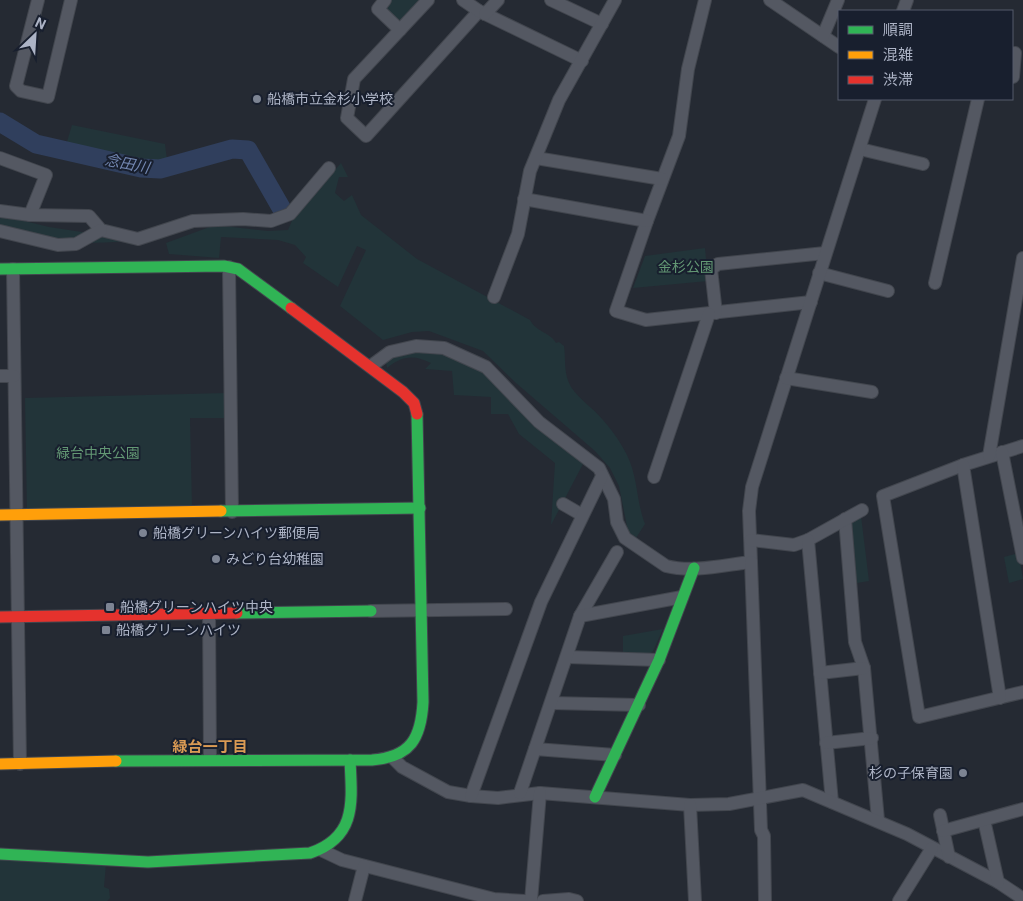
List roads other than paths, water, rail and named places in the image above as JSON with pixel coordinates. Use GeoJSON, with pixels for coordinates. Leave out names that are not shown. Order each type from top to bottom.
{"type":"FeatureCollection","features":[{"type":"Feature","properties":{"kind":"street"},"geometry":{"type":"LineString","coordinates":[[38,0],[16,86],[22,92],[48,97],[71,0]]}},
{"type":"Feature","properties":{"kind":"street"},"geometry":{"type":"LineString","coordinates":[[385,0],[378,9],[400,30]]}},
{"type":"Feature","properties":{"kind":"street"},"geometry":{"type":"LineString","coordinates":[[428,0],[354,79],[348,118],[366,136],[482,13],[498,0]]}},
{"type":"Feature","properties":{"kind":"street"},"geometry":{"type":"LineString","coordinates":[[464,0],[482,13],[582,61]]}},
{"type":"Feature","properties":{"kind":"street"},"geometry":{"type":"LineString","coordinates":[[551,0],[602,24]]}},
{"type":"Feature","properties":{"kind":"street"},"geometry":{"type":"LineString","coordinates":[[494,297],[518,234],[530,172],[560,100],[615,0]]}},
{"type":"Feature","properties":{"kind":"street"},"geometry":{"type":"LineString","coordinates":[[705,0],[688,69],[679,136],[616,311],[646,320],[811,302]]}},
{"type":"Feature","properties":{"kind":"street"},"geometry":{"type":"LineString","coordinates":[[770,0],[838,46]]}},
{"type":"Feature","properties":{"kind":"street"},"geometry":{"type":"LineString","coordinates":[[824,36],[838,0]]}},
{"type":"Feature","properties":{"kind":"street"},"geometry":{"type":"LineString","coordinates":[[1014,52],[1016,77]]}},
{"type":"Feature","properties":{"kind":"street"},"geometry":{"type":"LineString","coordinates":[[765,901],[764,836],[761,830],[749,511],[751,493],[875,100]]}},
{"type":"Feature","properties":{"kind":"street"},"geometry":{"type":"LineString","coordinates":[[935,283],[978,100]]}},
{"type":"Feature","properties":{"kind":"street"},"geometry":{"type":"LineString","coordinates":[[860,149],[923,164]]}},
{"type":"Feature","properties":{"kind":"street"},"geometry":{"type":"LineString","coordinates":[[0,158],[46,175],[30,215]]}},
{"type":"Feature","properties":{"kind":"street"},"geometry":{"type":"LineString","coordinates":[[536,158],[662,179]]}},
{"type":"Feature","properties":{"kind":"street"},"geometry":{"type":"LineString","coordinates":[[0,211],[30,215],[89,216],[101,230],[138,239],[193,221],[243,219],[270,221],[290,214],[329,168]]}},
{"type":"Feature","properties":{"kind":"street"},"geometry":{"type":"LineString","coordinates":[[524,199],[647,221]]}},
{"type":"Feature","properties":{"kind":"street"},"geometry":{"type":"LineString","coordinates":[[0,231],[58,245],[76,244],[101,230]]}},
{"type":"Feature","properties":{"kind":"street"},"geometry":{"type":"LineString","coordinates":[[654,477],[712,314],[711,269],[718,264],[825,253]]}},
{"type":"Feature","properties":{"kind":"street"},"geometry":{"type":"LineString","coordinates":[[989,456],[1023,258]]}},
{"type":"Feature","properties":{"kind":"street"},"geometry":{"type":"LineString","coordinates":[[229,267],[232,512]]}},
{"type":"Feature","properties":{"kind":"street"},"geometry":{"type":"LineString","coordinates":[[0,764],[20,764],[210,759],[260,762],[392,757],[411,745],[420,729],[423,702],[420,609],[419,419],[417,409],[414,402],[371,366],[245,274],[229,267],[6,269],[14,376],[20,764]]}},
{"type":"Feature","properties":{"kind":"street"},"geometry":{"type":"LineString","coordinates":[[819,273],[888,292]]}},
{"type":"Feature","properties":{"kind":"street"},"geometry":{"type":"LineString","coordinates":[[371,366],[385,354],[406,348],[435,347],[457,353],[486,367],[540,422],[599,468],[614,499],[617,522],[625,538],[666,566],[694,568],[751,562]]}},
{"type":"Feature","properties":{"kind":"street"},"geometry":{"type":"LineString","coordinates":[[0,376],[14,376]]}},
{"type":"Feature","properties":{"kind":"street"},"geometry":{"type":"LineString","coordinates":[[786,378],[872,392]]}},
{"type":"Feature","properties":{"kind":"street"},"geometry":{"type":"LineString","coordinates":[[1023,446],[989,456],[883,496],[920,717],[1023,692]]}},
{"type":"Feature","properties":{"kind":"street"},"geometry":{"type":"LineString","coordinates":[[1002,452],[1023,558]]}},
{"type":"Feature","properties":{"kind":"street"},"geometry":{"type":"LineString","coordinates":[[962,466],[1000,698]]}},
{"type":"Feature","properties":{"kind":"street"},"geometry":{"type":"LineString","coordinates":[[471,796],[542,602],[602,476]]}},
{"type":"Feature","properties":{"kind":"street"},"geometry":{"type":"LineString","coordinates":[[563,504],[582,515]]}},
{"type":"Feature","properties":{"kind":"street"},"geometry":{"type":"LineString","coordinates":[[0,515],[420,508]]}},
{"type":"Feature","properties":{"kind":"street"},"geometry":{"type":"LineString","coordinates":[[751,540],[794,545],[808,540],[862,510]]}},
{"type":"Feature","properties":{"kind":"street"},"geometry":{"type":"LineString","coordinates":[[845,519],[855,642],[864,668],[872,738],[878,820]]}},
{"type":"Feature","properties":{"kind":"street"},"geometry":{"type":"LineString","coordinates":[[808,540],[832,802]]}},
{"type":"Feature","properties":{"kind":"street"},"geometry":{"type":"LineString","coordinates":[[520,794],[580,616],[617,552]]}},
{"type":"Feature","properties":{"kind":"street"},"geometry":{"type":"LineString","coordinates":[[595,797],[659,660],[694,568]]}},
{"type":"Feature","properties":{"kind":"street"},"geometry":{"type":"LineString","coordinates":[[580,616],[682,597]]}},
{"type":"Feature","properties":{"kind":"street"},"geometry":{"type":"LineString","coordinates":[[0,616],[506,609]]}},
{"type":"Feature","properties":{"kind":"street"},"geometry":{"type":"LineString","coordinates":[[209,613],[210,759]]}},
{"type":"Feature","properties":{"kind":"street"},"geometry":{"type":"LineString","coordinates":[[567,657],[659,660]]}},
{"type":"Feature","properties":{"kind":"street"},"geometry":{"type":"LineString","coordinates":[[820,672],[864,668]]}},
{"type":"Feature","properties":{"kind":"street"},"geometry":{"type":"LineString","coordinates":[[551,703],[639,705]]}},
{"type":"Feature","properties":{"kind":"street"},"geometry":{"type":"LineString","coordinates":[[826,743],[872,738]]}},
{"type":"Feature","properties":{"kind":"street"},"geometry":{"type":"LineString","coordinates":[[535,749],[615,754]]}},
{"type":"Feature","properties":{"kind":"street"},"geometry":{"type":"LineString","coordinates":[[392,757],[402,767],[448,792],[471,796],[498,798],[540,793],[690,805],[729,804],[803,790],[878,820],[998,882],[1021,898]]}},
{"type":"Feature","properties":{"kind":"street"},"geometry":{"type":"LineString","coordinates":[[0,854],[148,862],[310,854],[322,851],[342,836],[348,818],[350,807],[350,760]]}},
{"type":"Feature","properties":{"kind":"street"},"geometry":{"type":"LineString","coordinates":[[531,901],[540,793]]}},
{"type":"Feature","properties":{"kind":"street"},"geometry":{"type":"LineString","coordinates":[[690,805],[695,901]]}},
{"type":"Feature","properties":{"kind":"street"},"geometry":{"type":"LineString","coordinates":[[944,831],[1023,809]]}},
{"type":"Feature","properties":{"kind":"street"},"geometry":{"type":"LineString","coordinates":[[940,815],[949,857]]}},
{"type":"Feature","properties":{"kind":"street"},"geometry":{"type":"LineString","coordinates":[[984,820],[998,882]]}},
{"type":"Feature","properties":{"kind":"street"},"geometry":{"type":"LineString","coordinates":[[899,901],[932,848]]}},
{"type":"Feature","properties":{"kind":"street"},"geometry":{"type":"LineString","coordinates":[[322,851],[342,860],[494,899],[525,901]]}},
{"type":"Feature","properties":{"kind":"street"},"geometry":{"type":"LineString","coordinates":[[355,901],[364,866]]}},
{"type":"Feature","properties":{"kind":"street"},"geometry":{"type":"LineString","coordinates":[[543,901],[569,899],[577,901]]}},
{"type":"Feature","properties":{"kind":"waterway","name":"念田川"},"geometry":{"type":"LineString","coordinates":[[0,122],[36,144],[141,168],[160,169],[232,149],[248,150],[283,211]]}},
{"type":"Feature","properties":{"kind":"place","name":"船橋市立金杉小学校"},"geometry":{"type":"Point","coordinates":[257,99]}},
{"type":"Feature","properties":{"kind":"place","name":"船橋グリーンハイツ郵便局"},"geometry":{"type":"Point","coordinates":[143,533]}},
{"type":"Feature","properties":{"kind":"place","name":"みどり台幼稚園"},"geometry":{"type":"Point","coordinates":[216,559]}},
{"type":"Feature","properties":{"kind":"place","name":"船橋グリーンハイツ中央"},"geometry":{"type":"Point","coordinates":[110,607]}},
{"type":"Feature","properties":{"kind":"place","name":"船橋グリーンハイツ"},"geometry":{"type":"Point","coordinates":[106,630]}},
{"type":"Feature","properties":{"kind":"place","name":"杉の子保育園"},"geometry":{"type":"Point","coordinates":[963,773]}},
{"type":"Feature","properties":{"kind":"district","name":"緑台一丁目"},"geometry":{"type":"Point","coordinates":[210,747]}},
{"type":"Feature","properties":{"kind":"park label","name":"金杉公園"},"geometry":{"type":"Point","coordinates":[686,267]}},
{"type":"Feature","properties":{"kind":"park label","name":"緑台中央公園"},"geometry":{"type":"Point","coordinates":[98,453]}}]}
